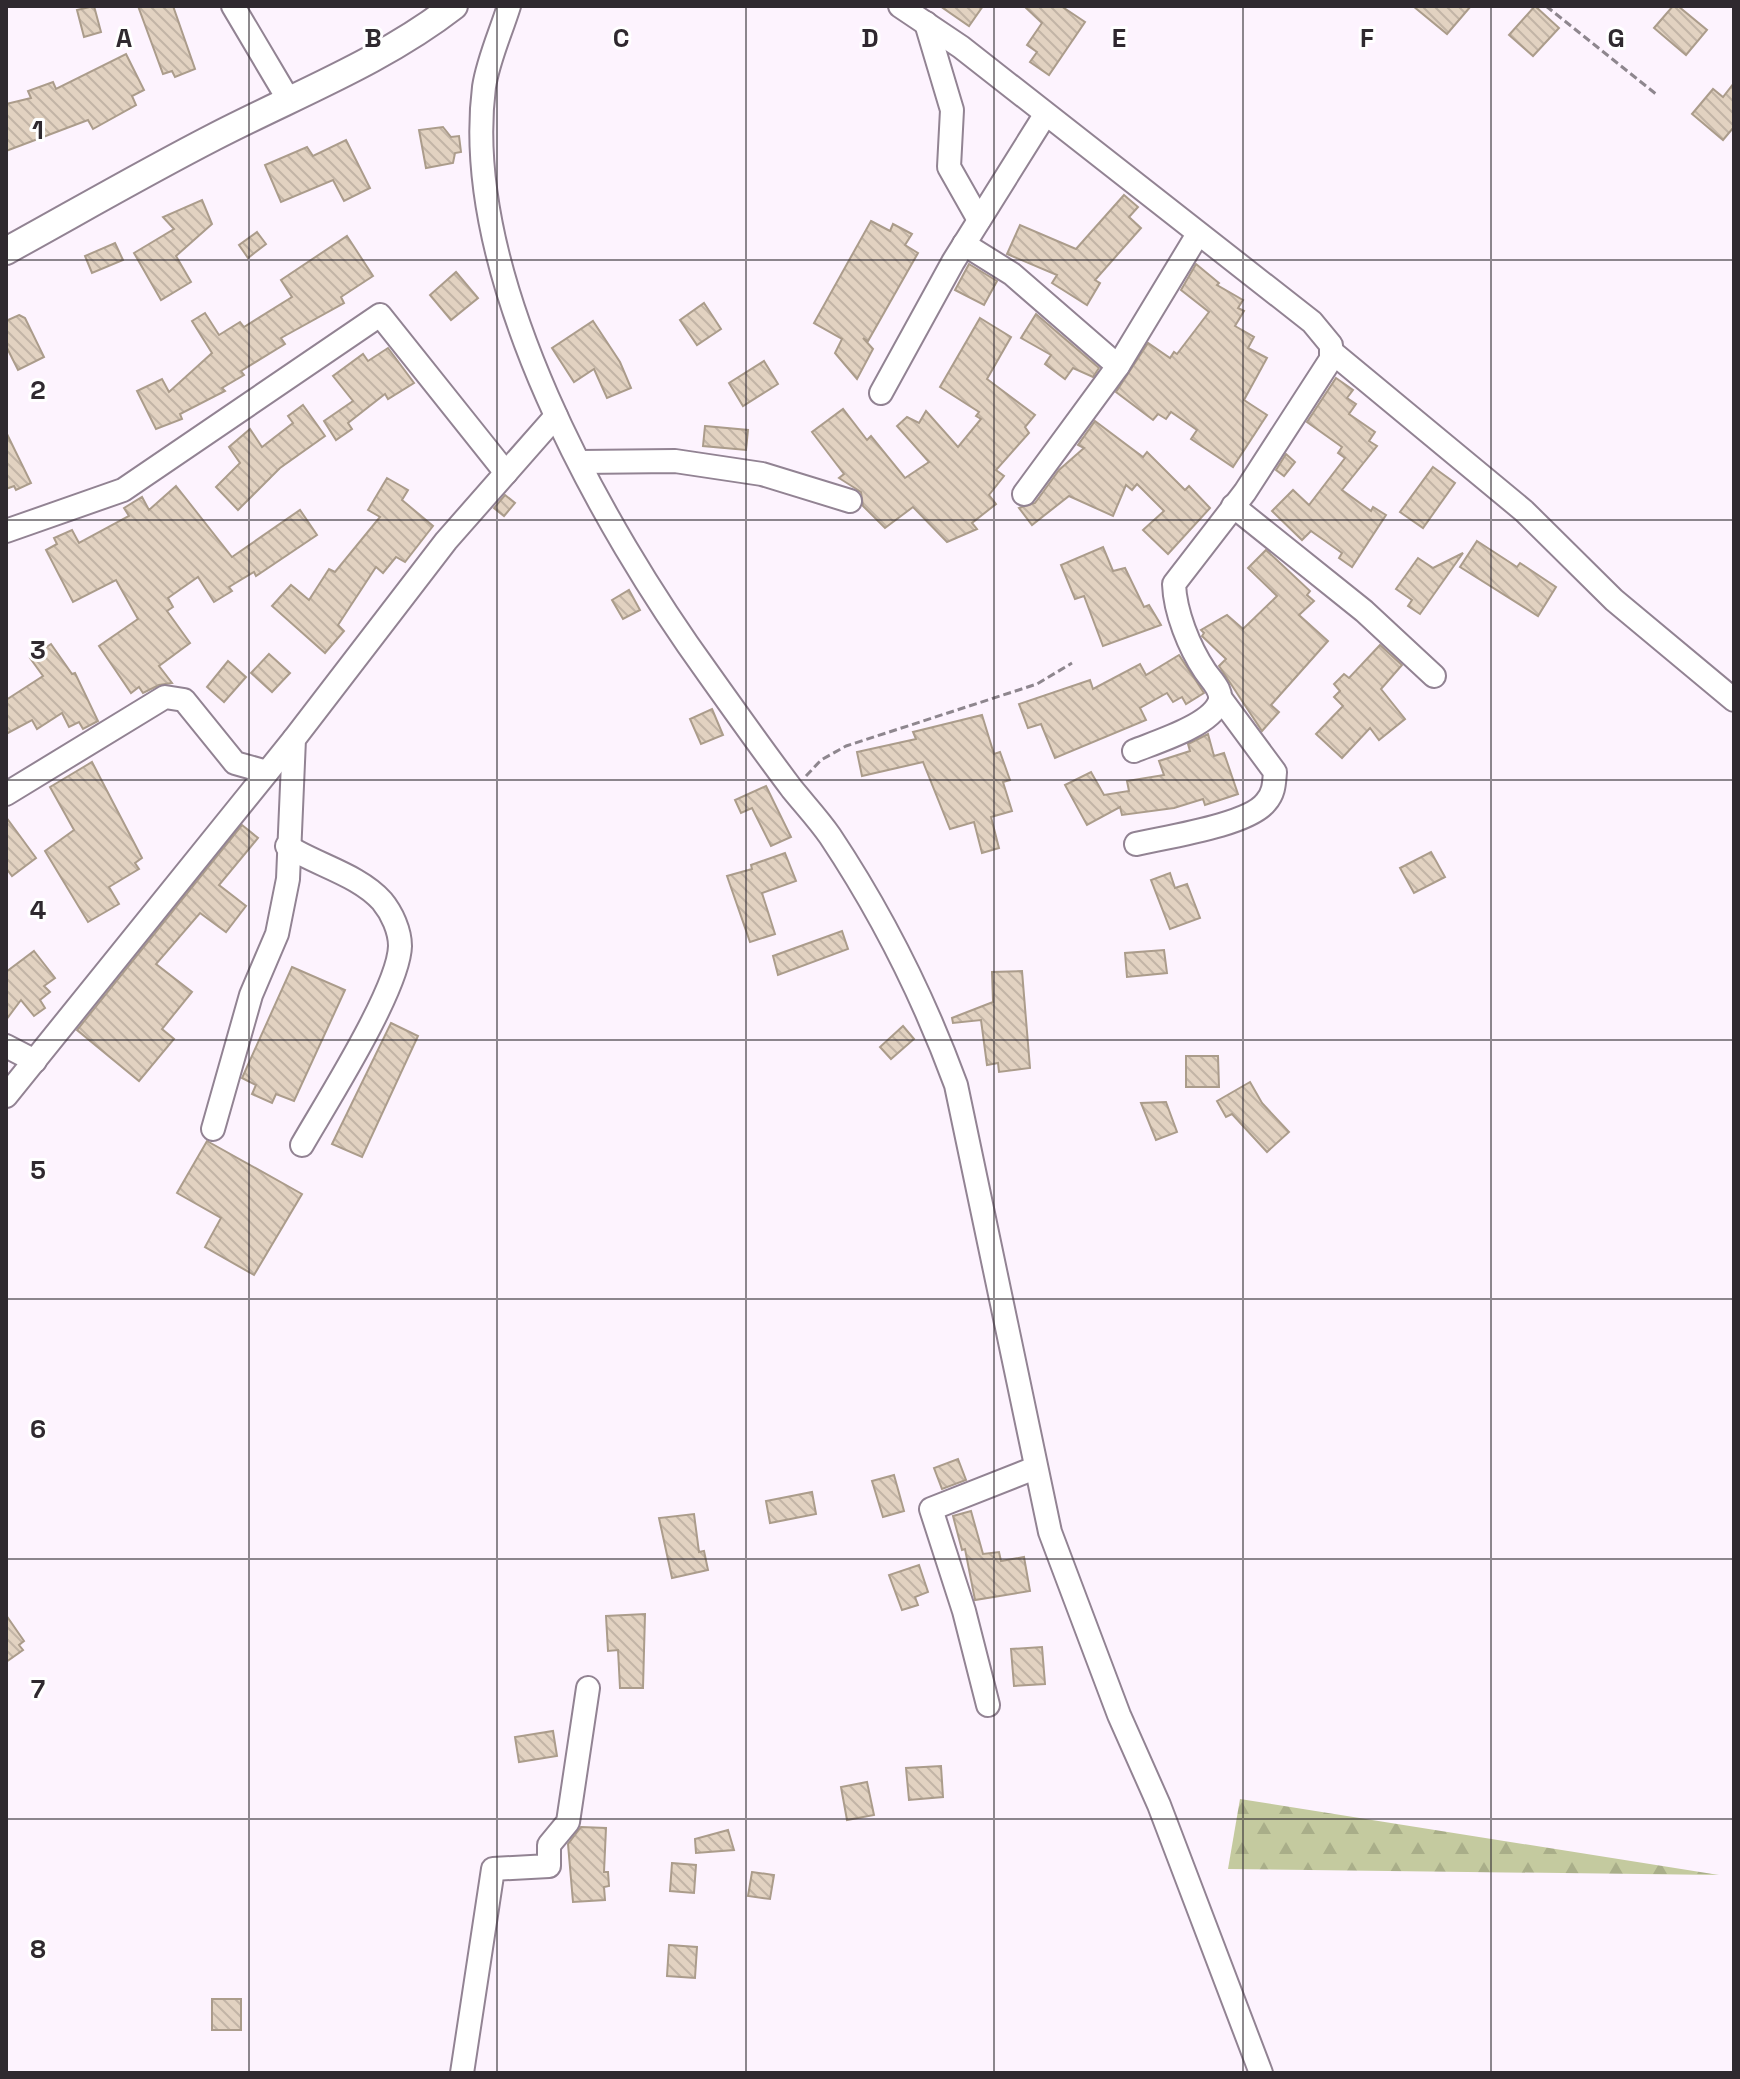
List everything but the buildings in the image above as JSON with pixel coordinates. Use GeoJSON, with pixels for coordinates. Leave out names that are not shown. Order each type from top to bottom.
{"type":"FeatureCollection","features":[{"type":"Feature","properties":{"kind":"street"},"geometry":{"type":"LineString","coordinates":[[233,6],[284,92],[282,104]]}},
{"type":"Feature","properties":{"kind":"street"},"geometry":{"type":"LineString","coordinates":[[6,251],[214,136],[351,69],[432,23],[454,6]]}},
{"type":"Feature","properties":{"kind":"street"},"geometry":{"type":"LineString","coordinates":[[509,6],[485,86],[482,180],[498,263],[556,416],[604,511],[655,593],[829,835],[904,963],[956,1085],[1050,1532],[1261,2073]]}},
{"type":"Feature","properties":{"kind":"street"},"geometry":{"type":"LineString","coordinates":[[900,6],[1312,322],[1326,336],[1332,352],[1524,511],[1614,600],[1734,700]]}},
{"type":"Feature","properties":{"kind":"street"},"geometry":{"type":"LineString","coordinates":[[926,23],[952,110],[949,167],[979,220]]}},
{"type":"Feature","properties":{"kind":"street"},"geometry":{"type":"LineString","coordinates":[[881,393],[964,244],[1045,115]]}},
{"type":"Feature","properties":{"kind":"street"},"geometry":{"type":"LineString","coordinates":[[1024,494],[1118,366],[1198,234]]}},
{"type":"Feature","properties":{"kind":"street"},"geometry":{"type":"LineString","coordinates":[[964,244],[1012,274],[1118,366]]}},
{"type":"Feature","properties":{"kind":"street"},"geometry":{"type":"LineString","coordinates":[[6,531],[123,490],[380,315],[506,473]]}},
{"type":"Feature","properties":{"kind":"street"},"geometry":{"type":"LineString","coordinates":[[1136,844],[1241,818],[1265,805],[1274,789],[1275,772],[1221,699],[1218,688],[1195,654],[1174,584],[1233,506],[1310,393],[1332,352]]}},
{"type":"Feature","properties":{"kind":"street"},"geometry":{"type":"LineString","coordinates":[[6,1096],[294,739],[446,541],[556,416]]}},
{"type":"Feature","properties":{"kind":"street"},"geometry":{"type":"LineString","coordinates":[[580,462],[675,461],[762,474],[850,501]]}},
{"type":"Feature","properties":{"kind":"street"},"geometry":{"type":"LineString","coordinates":[[1233,506],[1364,611],[1434,676]]}},
{"type":"Feature","properties":{"kind":"street"},"geometry":{"type":"LineString","coordinates":[[6,794],[165,697],[184,700],[235,763],[267,772]]}},
{"type":"Feature","properties":{"kind":"street"},"geometry":{"type":"LineString","coordinates":[[1134,751],[1193,727],[1218,706],[1221,699]]}},
{"type":"Feature","properties":{"kind":"street"},"geometry":{"type":"LineString","coordinates":[[213,1129],[251,995],[277,934],[288,879],[287,846],[294,739]]}},
{"type":"Feature","properties":{"kind":"street"},"geometry":{"type":"LineString","coordinates":[[287,846],[318,865],[356,879],[382,901],[395,923],[400,947],[377,1011],[302,1145]]}},
{"type":"Feature","properties":{"kind":"street"},"geometry":{"type":"LineString","coordinates":[[6,1046],[35,1061]]}},
{"type":"Feature","properties":{"kind":"street"},"geometry":{"type":"LineString","coordinates":[[988,1705],[964,1611],[931,1509],[1035,1468]]}},
{"type":"Feature","properties":{"kind":"street"},"geometry":{"type":"LineString","coordinates":[[462,2073],[493,1869],[549,1866],[549,1845],[568,1822],[588,1688]]}},
{"type":"Feature","properties":{"kind":"path"},"geometry":{"type":"LineString","coordinates":[[1546,6],[1656,94]]}},
{"type":"Feature","properties":{"kind":"path"},"geometry":{"type":"LineString","coordinates":[[793,789],[821,760],[846,746],[1037,684],[1072,663]]}},
{"type":"Feature","properties":{"kind":"green space"},"geometry":{"type":"Polygon","coordinates":[[[1240,1799],[1719,1875],[1228,1869],[1240,1799]]]}}]}
